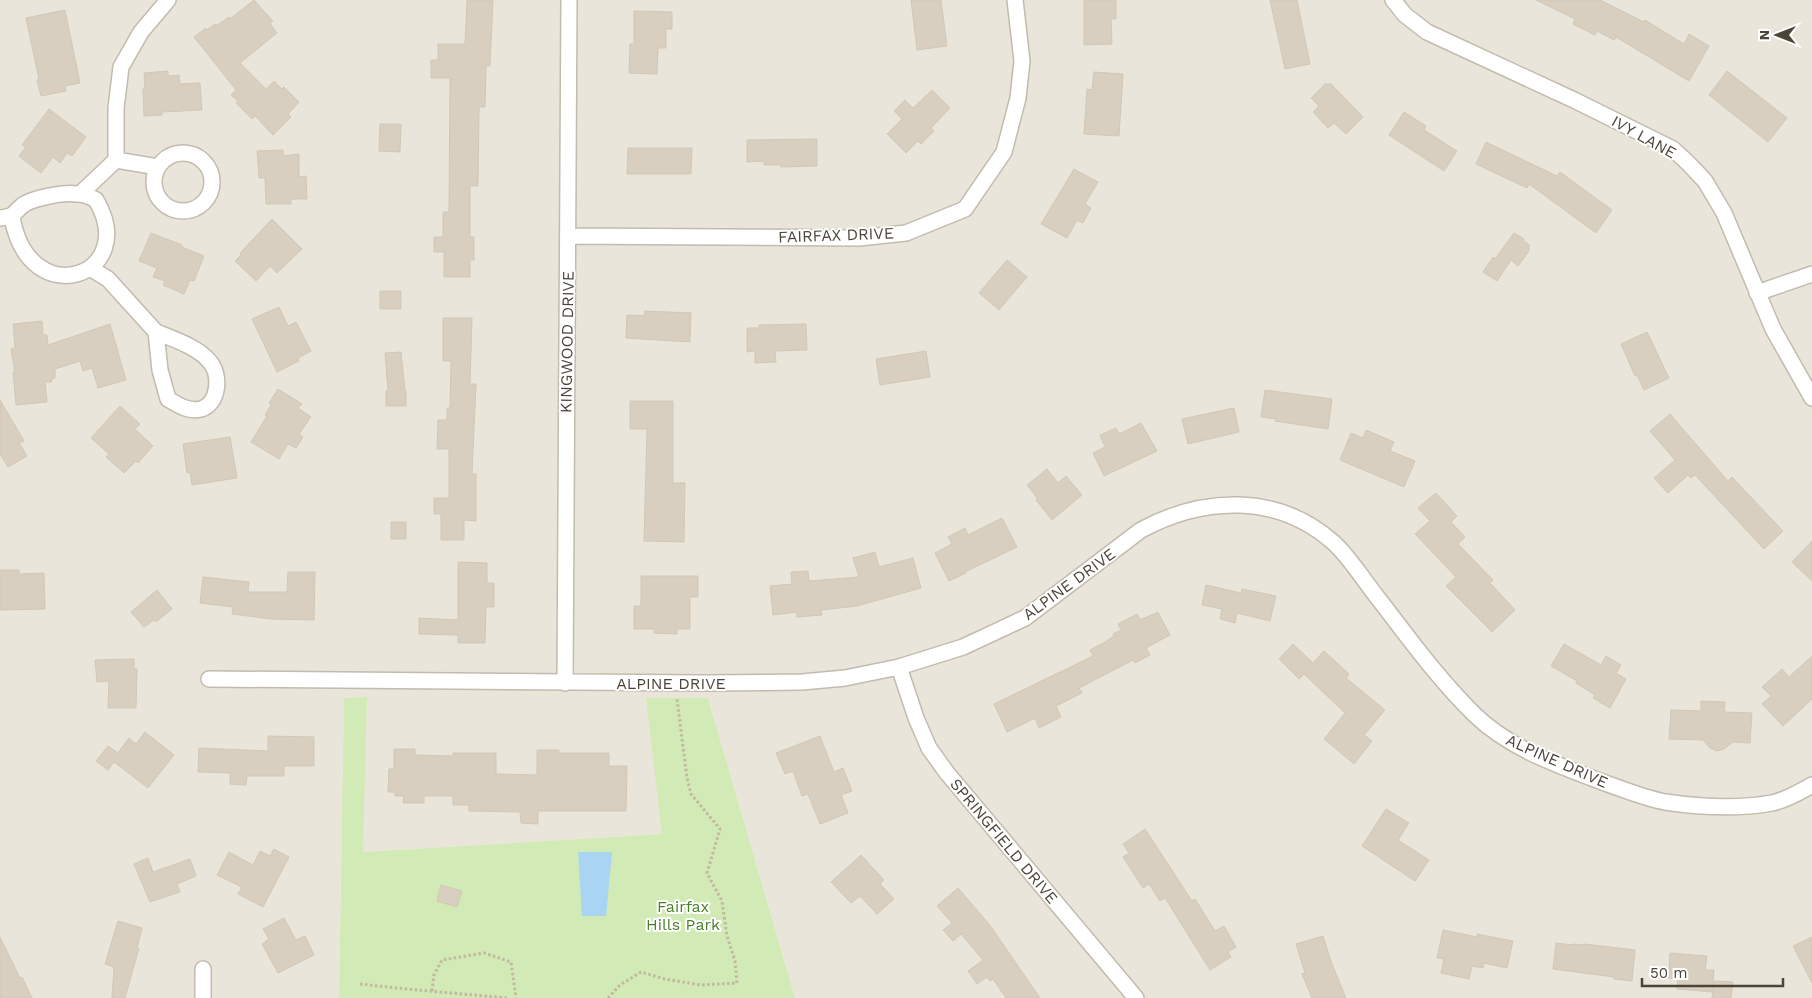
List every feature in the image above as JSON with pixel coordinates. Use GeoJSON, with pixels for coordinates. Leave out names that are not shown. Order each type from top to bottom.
{"type":"FeatureCollection","features":[{"type":"Feature","properties":{"kind":"street"},"geometry":{"type":"LineString","coordinates":[[80,194],[116,160],[116,108],[121,67],[141,32],[168,0]]}},
{"type":"Feature","properties":{"kind":"street","name":"KINGWOOD DRIVE"},"geometry":{"type":"LineString","coordinates":[[565,683],[569,0]]}},
{"type":"Feature","properties":{"kind":"street","name":"FAIRFAX DRIVE"},"geometry":{"type":"LineString","coordinates":[[568,236],[859,238],[906,233],[965,209],[1004,152],[1018,98],[1022,61],[1014,0]]}},
{"type":"Feature","properties":{"kind":"street","name":"IVY LANE"},"geometry":{"type":"LineString","coordinates":[[1393,0],[1427,32],[1574,100],[1673,149],[1706,181],[1724,213],[1773,329],[1812,398]]}},
{"type":"Feature","properties":{"kind":"street"},"geometry":{"type":"LineString","coordinates":[[116,160],[158,167]]}},
{"type":"Feature","properties":{"kind":"street"},"geometry":{"type":"LineString","coordinates":[[64,194],[80,194],[96,200],[106,220],[107,235],[104,250],[96,263],[85,272],[71,275],[56,275],[42,270],[21,247],[6,218],[36,199],[64,194]]}},
{"type":"Feature","properties":{"kind":"street"},"geometry":{"type":"LineString","coordinates":[[90,268],[108,279],[156,332],[190,346],[211,362],[216,377],[216,390],[211,402],[201,409],[185,409],[168,399],[160,370],[156,332]]}},
{"type":"Feature","properties":{"kind":"street"},"geometry":{"type":"LineString","coordinates":[[1757,293],[1812,274]]}},
{"type":"Feature","properties":{"kind":"street","name":"ALPINE DRIVE"},"geometry":{"type":"LineString","coordinates":[[209,679],[675,683],[802,682],[845,678],[899,667],[963,647],[1025,618],[1142,530],[1162,519],[1217,504],[1245,504],[1269,509],[1299,520],[1334,544],[1438,676],[1476,716],[1499,735],[1520,746],[1585,775],[1632,793],[1653,800],[1692,806],[1773,803],[1812,785]]}},
{"type":"Feature","properties":{"kind":"street","name":"SPRINGFIELD DRIVE"},"geometry":{"type":"LineString","coordinates":[[899,667],[916,718],[930,748],[947,774],[1136,998]]}},
{"type":"Feature","properties":{"kind":"street"},"geometry":{"type":"LineString","coordinates":[[203,969],[203,998]]}},
{"type":"Feature","properties":{"kind":"path"},"geometry":{"type":"LineString","coordinates":[[608,998],[620,985],[641,972],[665,980],[701,985],[737,983],[735,961],[727,936],[722,901],[707,873],[720,829],[692,794],[687,778],[675,683]]}},
{"type":"Feature","properties":{"kind":"path"},"geometry":{"type":"LineString","coordinates":[[432,991],[434,975],[442,960],[484,953],[511,962],[516,998]]}},
{"type":"Feature","properties":{"kind":"path"},"geometry":{"type":"LineString","coordinates":[[360,984],[507,998]]}},
{"type":"Feature","properties":{"kind":"shaded area"},"geometry":{"type":"Polygon","coordinates":[[[0,0],[1812,0],[1812,998],[795,998],[708,698],[646,698],[663,834],[362,852],[367,697],[344,698],[339,998],[0,998],[0,0]]]}},
{"type":"Feature","properties":{"kind":"green space","name":"Fairfax Hills Park"},"geometry":{"type":"Polygon","coordinates":[[[367,697],[363,852],[662,834],[646,698],[708,698],[795,998],[339,998],[344,698],[367,697]]]}},
{"type":"Feature","properties":{"kind":"water"},"geometry":{"type":"Polygon","coordinates":[[[578,852],[612,852],[606,916],[582,916],[578,852]]]}},
{"type":"Feature","properties":{"kind":"building"},"geometry":{"type":"Polygon","coordinates":[[[254,0],[273,21],[270,24],[277,33],[240,63],[266,89],[274,81],[282,89],[284,87],[299,102],[288,114],[291,117],[273,135],[255,116],[252,119],[236,103],[238,101],[231,95],[236,90],[194,37],[206,28],[207,30],[215,24],[216,26],[229,17],[230,19],[254,0]]]}},
{"type":"Feature","properties":{"kind":"building"},"geometry":{"type":"Polygon","coordinates":[[[467,0],[493,0],[490,66],[486,66],[485,107],[479,107],[478,186],[470,186],[470,237],[474,237],[474,260],[470,260],[470,277],[444,277],[444,252],[434,252],[434,237],[443,237],[443,212],[449,212],[450,78],[431,78],[431,60],[438,60],[438,44],[465,44],[467,0]]]}},
{"type":"Feature","properties":{"kind":"building"},"geometry":{"type":"Polygon","coordinates":[[[911,0],[941,0],[947,46],[917,50],[911,0]]]}},
{"type":"Feature","properties":{"kind":"building"},"geometry":{"type":"Polygon","coordinates":[[[1084,0],[1116,0],[1116,19],[1111,19],[1112,44],[1084,45],[1084,0]]]}},
{"type":"Feature","properties":{"kind":"building"},"geometry":{"type":"Polygon","coordinates":[[[1270,0],[1297,0],[1310,64],[1285,69],[1270,0]]]}},
{"type":"Feature","properties":{"kind":"building"},"geometry":{"type":"Polygon","coordinates":[[[1536,0],[1600,0],[1644,22],[1645,20],[1684,44],[1689,34],[1709,46],[1689,81],[1616,37],[1614,40],[1597,31],[1595,35],[1573,24],[1575,19],[1536,0]]]}},
{"type":"Feature","properties":{"kind":"building"},"geometry":{"type":"Polygon","coordinates":[[[65,10],[80,83],[65,86],[66,91],[41,96],[26,18],[65,10]]]}},
{"type":"Feature","properties":{"kind":"building"},"geometry":{"type":"Polygon","coordinates":[[[634,11],[672,12],[672,29],[666,29],[666,48],[658,48],[657,74],[629,73],[630,44],[634,44],[634,11]]]}},
{"type":"Feature","properties":{"kind":"building"},"geometry":{"type":"Polygon","coordinates":[[[168,71],[168,76],[179,75],[180,84],[200,83],[202,110],[162,112],[162,115],[144,116],[144,73],[168,71]]]}},
{"type":"Feature","properties":{"kind":"building"},"geometry":{"type":"Polygon","coordinates":[[[1727,71],[1787,118],[1768,142],[1709,95],[1727,71]]]}},
{"type":"Feature","properties":{"kind":"building"},"geometry":{"type":"Polygon","coordinates":[[[1094,72],[1123,74],[1119,136],[1084,134],[1087,89],[1092,90],[1094,72]]]}},
{"type":"Feature","properties":{"kind":"building"},"geometry":{"type":"Polygon","coordinates":[[[1325,84],[1331,84],[1363,117],[1346,134],[1334,123],[1328,128],[1313,112],[1319,106],[1311,98],[1325,84]]]}},
{"type":"Feature","properties":{"kind":"building"},"geometry":{"type":"Polygon","coordinates":[[[932,90],[950,108],[931,128],[934,131],[921,144],[918,141],[906,153],[887,134],[902,119],[894,111],[905,100],[913,108],[932,90]]]}},
{"type":"Feature","properties":{"kind":"building"},"geometry":{"type":"Polygon","coordinates":[[[49,109],[86,137],[72,156],[67,153],[60,163],[53,157],[41,173],[19,156],[26,147],[22,145],[49,109]]]}},
{"type":"Feature","properties":{"kind":"building"},"geometry":{"type":"Polygon","coordinates":[[[1404,112],[1426,126],[1424,130],[1457,151],[1444,171],[1389,135],[1404,112]]]}},
{"type":"Feature","properties":{"kind":"building"},"geometry":{"type":"Polygon","coordinates":[[[380,124],[401,124],[400,152],[379,151],[380,124]]]}},
{"type":"Feature","properties":{"kind":"building"},"geometry":{"type":"Polygon","coordinates":[[[817,139],[817,166],[781,167],[781,165],[764,165],[764,161],[747,162],[747,140],[817,139]]]}},
{"type":"Feature","properties":{"kind":"building"},"geometry":{"type":"Polygon","coordinates":[[[1486,142],[1557,176],[1560,172],[1612,210],[1596,233],[1529,184],[1527,188],[1476,164],[1486,142]]]}},
{"type":"Feature","properties":{"kind":"building"},"geometry":{"type":"Polygon","coordinates":[[[628,148],[692,148],[691,174],[627,174],[628,148]]]}},
{"type":"Feature","properties":{"kind":"building"},"geometry":{"type":"Polygon","coordinates":[[[283,150],[283,156],[299,154],[299,177],[306,176],[307,199],[291,199],[291,204],[266,204],[265,178],[259,178],[257,151],[283,150]]]}},
{"type":"Feature","properties":{"kind":"building"},"geometry":{"type":"Polygon","coordinates":[[[1074,169],[1098,182],[1085,204],[1091,208],[1083,223],[1077,220],[1067,238],[1041,224],[1074,169]]]}},
{"type":"Feature","properties":{"kind":"building"},"geometry":{"type":"Polygon","coordinates":[[[272,219],[302,249],[277,273],[270,266],[256,281],[235,261],[241,255],[240,253],[272,219]]]}},
{"type":"Feature","properties":{"kind":"building"},"geometry":{"type":"Polygon","coordinates":[[[151,233],[204,256],[194,281],[190,280],[184,294],[163,285],[165,281],[153,277],[157,268],[139,261],[151,233]]]}},
{"type":"Feature","properties":{"kind":"building"},"geometry":{"type":"Polygon","coordinates":[[[1514,233],[1524,239],[1529,245],[1529,251],[1518,266],[1511,260],[1497,281],[1483,272],[1493,257],[1495,259],[1514,233]]]}},
{"type":"Feature","properties":{"kind":"building"},"geometry":{"type":"Polygon","coordinates":[[[1007,260],[1027,277],[999,310],[979,293],[1007,260]]]}},
{"type":"Feature","properties":{"kind":"building"},"geometry":{"type":"Polygon","coordinates":[[[380,291],[401,291],[401,309],[380,309],[380,291]]]}},
{"type":"Feature","properties":{"kind":"building"},"geometry":{"type":"Polygon","coordinates":[[[279,307],[288,326],[296,322],[311,351],[298,358],[299,361],[277,372],[252,319],[279,307]]]}},
{"type":"Feature","properties":{"kind":"building"},"geometry":{"type":"Polygon","coordinates":[[[645,311],[691,313],[690,342],[626,338],[627,315],[644,316],[645,311]]]}},
{"type":"Feature","properties":{"kind":"building"},"geometry":{"type":"Polygon","coordinates":[[[443,318],[472,318],[470,384],[476,384],[472,474],[476,474],[476,521],[464,520],[464,540],[441,540],[441,514],[434,514],[434,498],[449,498],[449,449],[437,449],[438,420],[447,420],[447,408],[450,408],[451,361],[443,361],[443,318]]]}},
{"type":"Feature","properties":{"kind":"building"},"geometry":{"type":"Polygon","coordinates":[[[42,321],[43,335],[47,335],[48,345],[110,324],[126,380],[98,388],[92,368],[83,371],[80,361],[55,369],[55,378],[51,379],[52,382],[45,382],[47,402],[16,405],[13,372],[15,372],[11,349],[15,348],[13,324],[42,321]]]}},
{"type":"Feature","properties":{"kind":"building"},"geometry":{"type":"Polygon","coordinates":[[[806,324],[807,350],[775,351],[776,362],[755,363],[755,351],[747,352],[747,328],[759,328],[759,325],[806,324]]]}},
{"type":"Feature","properties":{"kind":"building"},"geometry":{"type":"Polygon","coordinates":[[[1647,332],[1669,378],[1644,390],[1637,375],[1635,376],[1621,344],[1647,332]]]}},
{"type":"Feature","properties":{"kind":"building"},"geometry":{"type":"Polygon","coordinates":[[[926,351],[930,377],[880,385],[876,359],[926,351]]]}},
{"type":"Feature","properties":{"kind":"building"},"geometry":{"type":"Polygon","coordinates":[[[401,352],[406,406],[386,406],[386,391],[388,391],[385,353],[401,352]]]}},
{"type":"Feature","properties":{"kind":"building"},"geometry":{"type":"Polygon","coordinates":[[[278,389],[302,404],[298,408],[311,417],[299,434],[303,437],[296,448],[288,444],[279,459],[251,442],[267,416],[265,415],[271,405],[269,403],[278,389]]]}},
{"type":"Feature","properties":{"kind":"building"},"geometry":{"type":"Polygon","coordinates":[[[1265,390],[1332,399],[1328,429],[1261,417],[1265,390]]]}},
{"type":"Feature","properties":{"kind":"building"},"geometry":{"type":"Polygon","coordinates":[[[0,400],[24,441],[19,443],[27,456],[8,467],[0,454],[0,400]]]}},
{"type":"Feature","properties":{"kind":"building"},"geometry":{"type":"Polygon","coordinates":[[[630,401],[673,401],[673,483],[685,483],[684,542],[644,541],[647,429],[630,429],[630,401]]]}},
{"type":"Feature","properties":{"kind":"building"},"geometry":{"type":"Polygon","coordinates":[[[120,406],[140,424],[135,429],[153,446],[138,463],[136,461],[124,473],[106,457],[109,454],[91,438],[120,406]]]}},
{"type":"Feature","properties":{"kind":"building"},"geometry":{"type":"Polygon","coordinates":[[[1234,408],[1239,432],[1188,444],[1182,419],[1234,408]]]}},
{"type":"Feature","properties":{"kind":"building"},"geometry":{"type":"Polygon","coordinates":[[[1670,414],[1728,481],[1732,477],[1783,531],[1764,549],[1695,475],[1691,478],[1688,475],[1668,493],[1654,478],[1675,460],[1650,431],[1670,414]]]}},
{"type":"Feature","properties":{"kind":"building"},"geometry":{"type":"Polygon","coordinates":[[[1141,423],[1157,451],[1104,476],[1093,453],[1105,447],[1100,435],[1116,428],[1119,434],[1141,423]]]}},
{"type":"Feature","properties":{"kind":"building"},"geometry":{"type":"Polygon","coordinates":[[[1366,430],[1394,442],[1390,451],[1415,461],[1404,487],[1340,460],[1351,433],[1363,438],[1366,430]]]}},
{"type":"Feature","properties":{"kind":"building"},"geometry":{"type":"Polygon","coordinates":[[[230,437],[237,478],[192,485],[190,472],[187,473],[183,444],[230,437]]]}},
{"type":"Feature","properties":{"kind":"building"},"geometry":{"type":"Polygon","coordinates":[[[1047,469],[1058,483],[1066,476],[1082,495],[1052,520],[1027,485],[1047,469]]]}},
{"type":"Feature","properties":{"kind":"building"},"geometry":{"type":"Polygon","coordinates":[[[1436,493],[1457,516],[1451,522],[1465,537],[1458,544],[1493,580],[1490,583],[1515,610],[1492,632],[1446,586],[1456,577],[1415,534],[1430,521],[1418,508],[1436,493]]]}},
{"type":"Feature","properties":{"kind":"building"},"geometry":{"type":"Polygon","coordinates":[[[1002,518],[1017,547],[949,581],[935,553],[952,544],[948,537],[965,528],[968,535],[1002,518]]]}},
{"type":"Feature","properties":{"kind":"building"},"geometry":{"type":"Polygon","coordinates":[[[391,522],[406,522],[406,539],[391,539],[391,522]]]}},
{"type":"Feature","properties":{"kind":"building"},"geometry":{"type":"Polygon","coordinates":[[[1812,541],[1812,581],[1792,562],[1812,541]]]}},
{"type":"Feature","properties":{"kind":"building"},"geometry":{"type":"Polygon","coordinates":[[[875,552],[879,567],[913,558],[921,588],[857,606],[821,610],[822,615],[797,617],[797,612],[773,615],[770,586],[792,584],[791,572],[808,571],[809,581],[859,577],[853,558],[875,552]]]}},
{"type":"Feature","properties":{"kind":"building"},"geometry":{"type":"Polygon","coordinates":[[[458,562],[487,563],[487,583],[494,583],[494,607],[486,607],[485,643],[458,643],[458,635],[419,634],[419,618],[458,620],[458,562]]]}},
{"type":"Feature","properties":{"kind":"building"},"geometry":{"type":"Polygon","coordinates":[[[0,570],[19,570],[19,574],[44,573],[45,609],[0,610],[0,570]]]}},
{"type":"Feature","properties":{"kind":"building"},"geometry":{"type":"Polygon","coordinates":[[[288,572],[315,572],[314,620],[271,619],[232,614],[233,607],[200,603],[203,577],[249,582],[248,592],[287,592],[288,572]]]}},
{"type":"Feature","properties":{"kind":"building"},"geometry":{"type":"Polygon","coordinates":[[[641,576],[698,576],[698,597],[690,597],[690,629],[677,629],[677,634],[654,633],[654,629],[634,629],[634,606],[641,606],[641,576]]]}},
{"type":"Feature","properties":{"kind":"building"},"geometry":{"type":"Polygon","coordinates":[[[1206,585],[1241,593],[1242,589],[1276,596],[1270,621],[1237,613],[1235,623],[1220,619],[1222,609],[1202,605],[1206,585]]]}},
{"type":"Feature","properties":{"kind":"building"},"geometry":{"type":"Polygon","coordinates":[[[157,590],[172,609],[156,622],[154,620],[144,627],[131,612],[157,590]]]}},
{"type":"Feature","properties":{"kind":"building"},"geometry":{"type":"Polygon","coordinates":[[[1158,612],[1170,635],[1146,648],[1150,655],[1135,663],[1133,660],[1079,688],[1082,693],[1056,706],[1061,717],[1039,728],[1035,718],[1007,732],[994,704],[1093,656],[1090,650],[1121,630],[1118,624],[1137,614],[1140,620],[1158,612]]]}},
{"type":"Feature","properties":{"kind":"building"},"geometry":{"type":"Polygon","coordinates":[[[1293,644],[1313,663],[1324,651],[1349,674],[1346,678],[1385,710],[1364,735],[1372,741],[1354,764],[1324,739],[1345,713],[1304,674],[1299,679],[1279,659],[1293,644]]]}},
{"type":"Feature","properties":{"kind":"building"},"geometry":{"type":"Polygon","coordinates":[[[1564,644],[1601,665],[1606,656],[1621,665],[1616,673],[1626,679],[1610,708],[1593,698],[1595,695],[1576,683],[1577,681],[1551,666],[1564,644]]]}},
{"type":"Feature","properties":{"kind":"building"},"geometry":{"type":"Polygon","coordinates":[[[1812,656],[1812,699],[1783,726],[1762,704],[1771,696],[1762,687],[1782,669],[1789,677],[1812,656]]]}},
{"type":"Feature","properties":{"kind":"building"},"geometry":{"type":"Polygon","coordinates":[[[134,659],[134,669],[137,669],[136,708],[108,708],[109,681],[97,682],[95,660],[134,659]]]}},
{"type":"Feature","properties":{"kind":"building"},"geometry":{"type":"Polygon","coordinates":[[[1701,701],[1725,702],[1724,712],[1752,713],[1750,743],[1733,742],[1724,749],[1717,751],[1710,748],[1703,740],[1669,739],[1671,710],[1701,711],[1701,701]]]}},
{"type":"Feature","properties":{"kind":"building"},"geometry":{"type":"Polygon","coordinates":[[[145,732],[174,755],[148,788],[114,762],[108,770],[96,761],[108,746],[118,753],[129,738],[136,744],[145,732]]]}},
{"type":"Feature","properties":{"kind":"building"},"geometry":{"type":"Polygon","coordinates":[[[268,736],[314,737],[314,766],[284,766],[284,776],[247,776],[246,785],[230,784],[230,773],[198,772],[199,748],[268,751],[268,736]]]}},
{"type":"Feature","properties":{"kind":"building"},"geometry":{"type":"Polygon","coordinates":[[[820,736],[834,772],[843,768],[852,791],[841,795],[848,813],[820,824],[808,794],[802,796],[793,771],[785,774],[776,753],[820,736]]]}},
{"type":"Feature","properties":{"kind":"building"},"geometry":{"type":"Polygon","coordinates":[[[394,749],[415,749],[415,755],[453,756],[453,753],[496,753],[496,774],[537,775],[537,750],[559,750],[559,753],[609,753],[609,766],[627,766],[626,811],[538,811],[538,824],[521,823],[520,812],[469,811],[469,805],[453,805],[453,796],[424,796],[424,803],[403,803],[404,796],[395,796],[395,792],[388,792],[389,769],[394,769],[394,749]]]}},
{"type":"Feature","properties":{"kind":"building"},"geometry":{"type":"Polygon","coordinates":[[[1386,809],[1409,823],[1398,840],[1429,860],[1415,881],[1362,846],[1386,809]]]}},
{"type":"Feature","properties":{"kind":"building"},"geometry":{"type":"Polygon","coordinates":[[[1145,829],[1192,901],[1195,899],[1215,931],[1224,926],[1236,947],[1228,952],[1231,957],[1210,970],[1165,898],[1160,901],[1149,884],[1143,888],[1123,857],[1129,853],[1123,844],[1145,829]]]}},
{"type":"Feature","properties":{"kind":"building"},"geometry":{"type":"Polygon","coordinates":[[[274,849],[289,857],[263,907],[238,894],[242,887],[217,875],[229,852],[253,865],[260,851],[270,856],[274,849]]]}},
{"type":"Feature","properties":{"kind":"building"},"geometry":{"type":"Polygon","coordinates":[[[861,855],[884,880],[880,884],[894,899],[877,914],[860,896],[851,903],[831,882],[861,855]]]}},
{"type":"Feature","properties":{"kind":"building"},"geometry":{"type":"Polygon","coordinates":[[[148,858],[153,872],[190,859],[196,876],[177,884],[180,892],[150,902],[134,864],[148,858]]]}},
{"type":"Feature","properties":{"kind":"building"},"geometry":{"type":"Polygon","coordinates":[[[441,885],[462,891],[457,907],[437,901],[441,885]]]}},
{"type":"Feature","properties":{"kind":"building"},"geometry":{"type":"Polygon","coordinates":[[[958,888],[989,924],[1040,998],[1006,998],[993,979],[990,981],[987,977],[977,984],[968,971],[983,960],[961,934],[953,941],[943,930],[952,923],[937,906],[958,888]]]}},
{"type":"Feature","properties":{"kind":"building"},"geometry":{"type":"Polygon","coordinates":[[[284,918],[296,940],[305,936],[314,955],[278,973],[262,944],[269,939],[263,929],[284,918]]]}},
{"type":"Feature","properties":{"kind":"building"},"geometry":{"type":"Polygon","coordinates":[[[118,921],[142,928],[137,948],[139,948],[125,998],[112,998],[114,967],[105,964],[118,921]]]}},
{"type":"Feature","properties":{"kind":"building"},"geometry":{"type":"Polygon","coordinates":[[[1443,930],[1477,937],[1477,934],[1513,941],[1507,968],[1484,963],[1483,968],[1472,966],[1469,979],[1441,973],[1444,959],[1437,958],[1443,930]]]}},
{"type":"Feature","properties":{"kind":"building"},"geometry":{"type":"Polygon","coordinates":[[[1323,936],[1346,998],[1312,998],[1302,974],[1305,973],[1296,944],[1323,936]]]}},
{"type":"Feature","properties":{"kind":"building"},"geometry":{"type":"Polygon","coordinates":[[[0,937],[20,978],[22,977],[32,998],[0,998],[0,937]]]}},
{"type":"Feature","properties":{"kind":"building"},"geometry":{"type":"Polygon","coordinates":[[[1812,937],[1812,983],[1793,946],[1812,937]]]}},
{"type":"Feature","properties":{"kind":"building"},"geometry":{"type":"Polygon","coordinates":[[[1556,943],[1635,950],[1632,981],[1553,969],[1556,943]]]}},
{"type":"Feature","properties":{"kind":"building"},"geometry":{"type":"Polygon","coordinates":[[[1670,953],[1707,956],[1705,970],[1714,970],[1712,992],[1677,989],[1678,979],[1669,978],[1670,953]]]}},
{"type":"Feature","properties":{"kind":"building"},"geometry":{"type":"Polygon","coordinates":[[[1714,981],[1733,982],[1731,998],[1712,998],[1714,981]]]}}]}
